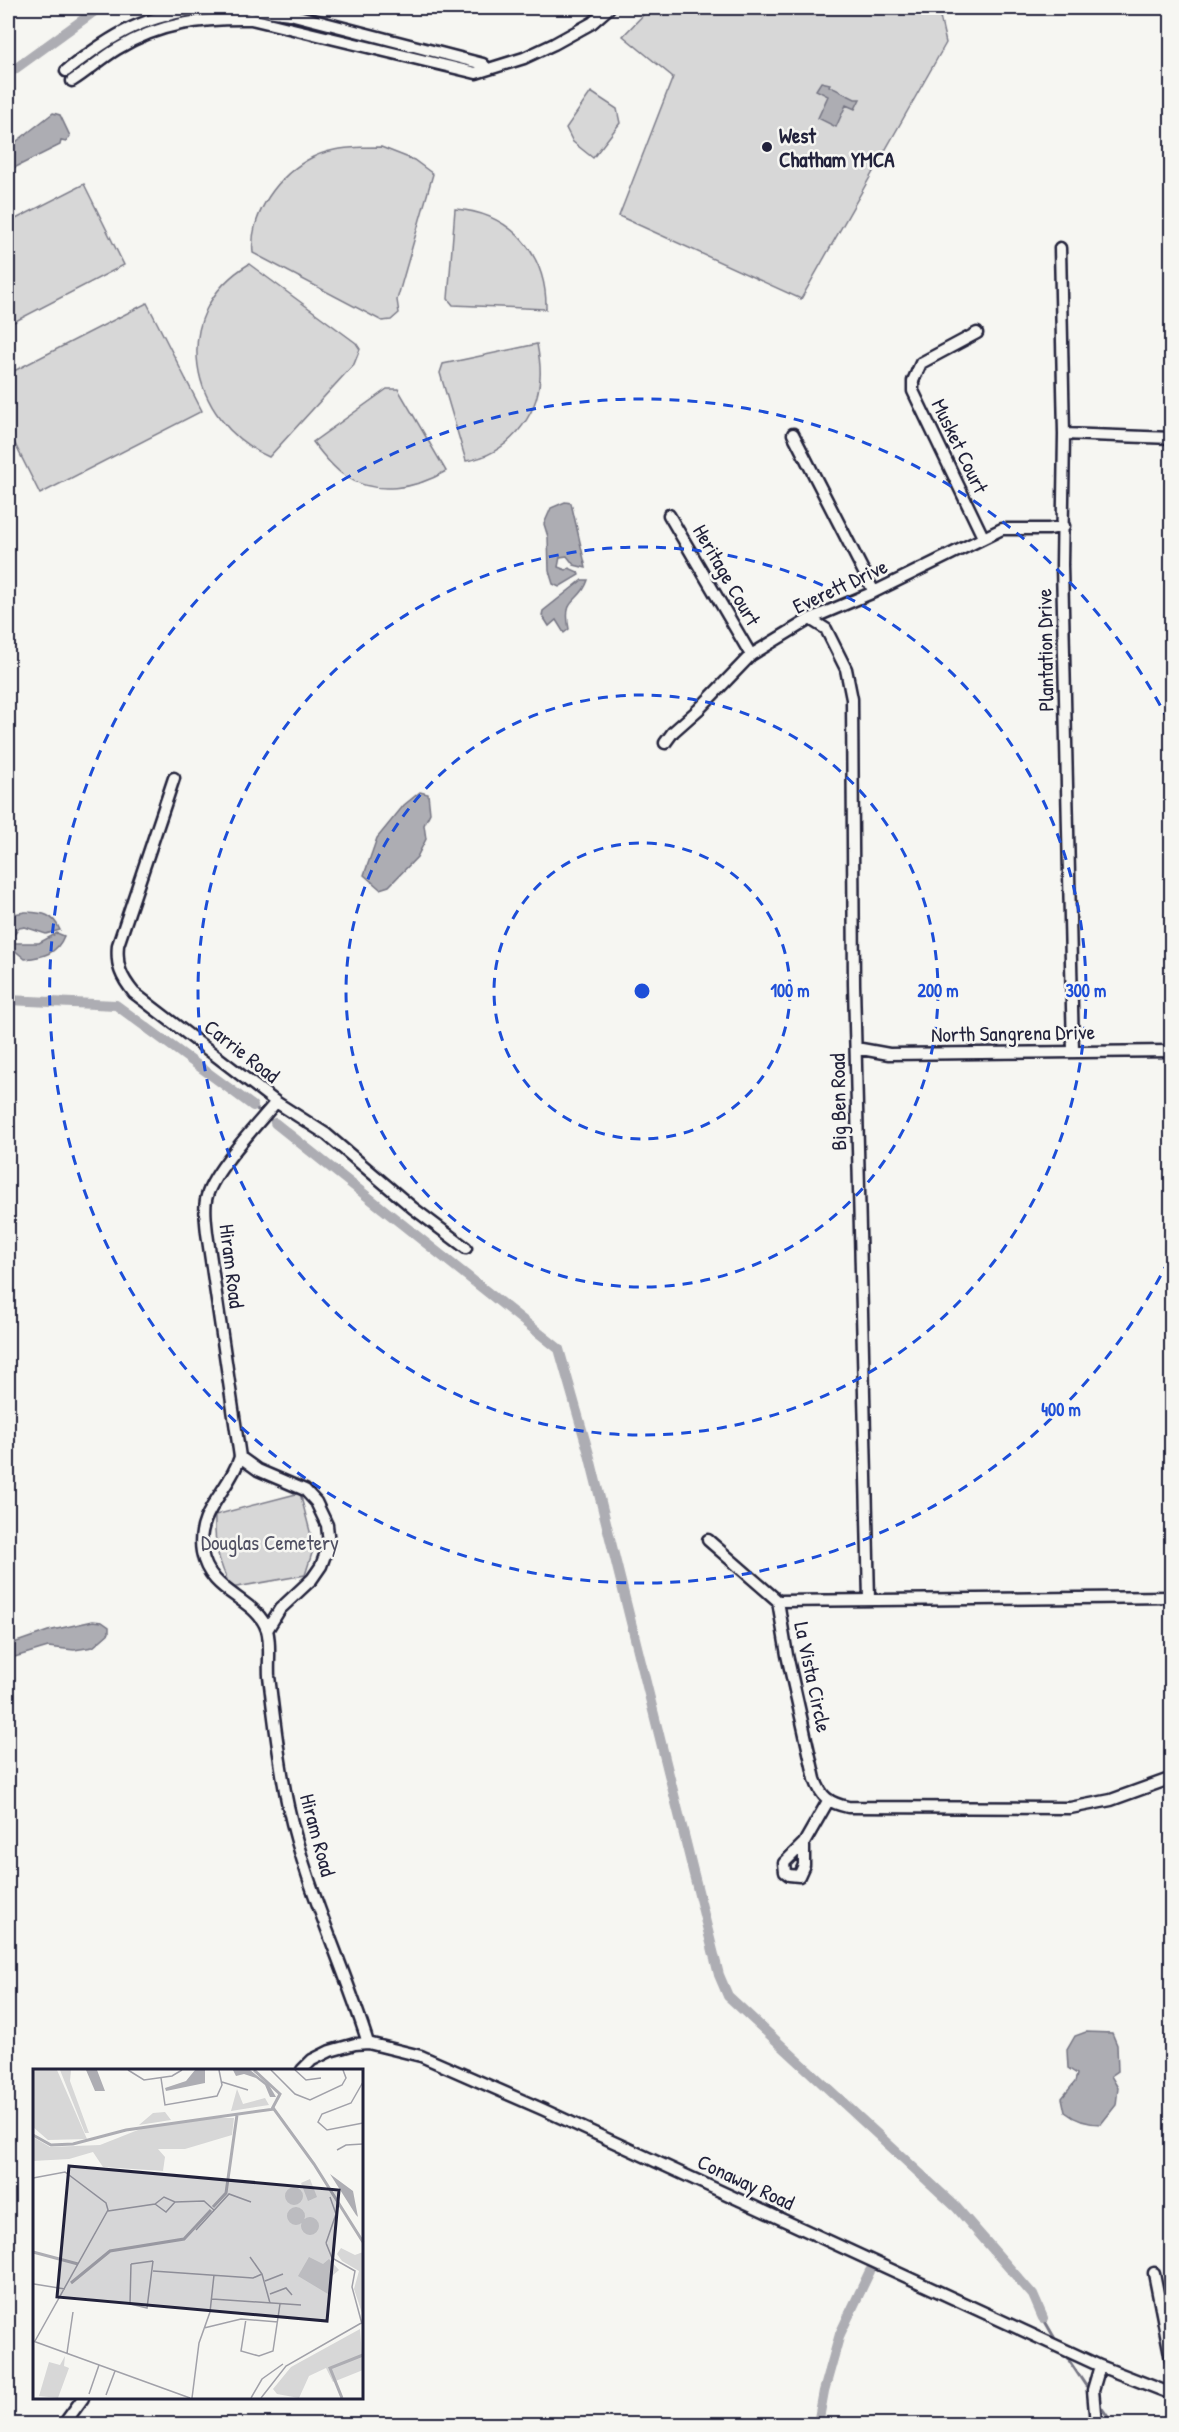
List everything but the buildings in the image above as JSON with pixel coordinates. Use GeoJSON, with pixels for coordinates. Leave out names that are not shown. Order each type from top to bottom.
{"type":"FeatureCollection","features":[{"type":"Feature","properties":{"kind":"street"},"geometry":{"type":"LineString","coordinates":[[66,71],[96,47],[132,26],[180,11],[207,8]]}},
{"type":"Feature","properties":{"kind":"street"},"geometry":{"type":"LineString","coordinates":[[243,8],[290,14],[483,64],[487,69]]}},
{"type":"Feature","properties":{"kind":"street"},"geometry":{"type":"LineString","coordinates":[[72,81],[117,48],[153,30],[182,22],[213,18],[251,19],[476,74],[524,58],[554,44],[592,23],[609,8]]}},
{"type":"Feature","properties":{"kind":"street","name":"Plantation Drive"},"geometry":{"type":"LineString","coordinates":[[1060,248],[1064,434],[1062,565],[1073,1051]]}},
{"type":"Feature","properties":{"kind":"street","name":"Musket Court"},"geometry":{"type":"LineString","coordinates":[[977,333],[921,363],[913,381],[913,391],[983,537]]}},
{"type":"Feature","properties":{"kind":"street"},"geometry":{"type":"LineString","coordinates":[[793,434],[874,592]]}},
{"type":"Feature","properties":{"kind":"street"},"geometry":{"type":"LineString","coordinates":[[1064,434],[1172,438]]}},
{"type":"Feature","properties":{"kind":"street","name":"Heritage Court"},"geometry":{"type":"LineString","coordinates":[[669,515],[751,655]]}},
{"type":"Feature","properties":{"kind":"street","name":"Everett Drive"},"geometry":{"type":"LineString","coordinates":[[665,743],[673,732],[699,709],[751,655],[810,619],[874,592],[1002,529],[1049,529],[1064,526]]}},
{"type":"Feature","properties":{"kind":"street","name":"Big Ben Road"},"geometry":{"type":"LineString","coordinates":[[810,619],[826,629],[846,669],[852,699],[854,984],[869,1599]]}},
{"type":"Feature","properties":{"kind":"street","name":"Carrie Road"},"geometry":{"type":"LineString","coordinates":[[174,778],[118,945],[117,968],[123,981],[134,993],[276,1102],[326,1134],[413,1208],[466,1248]]}},
{"type":"Feature","properties":{"kind":"street","name":"North Sangrena Drive"},"geometry":{"type":"LineString","coordinates":[[856,1048],[889,1054],[1172,1051]]}},
{"type":"Feature","properties":{"kind":"street","name":"Hiram Road"},"geometry":{"type":"LineString","coordinates":[[240,1457],[207,1233],[206,1199],[218,1175],[240,1144],[276,1102]]}},
{"type":"Feature","properties":{"kind":"street"},"geometry":{"type":"LineString","coordinates":[[240,1457],[258,1470],[305,1490],[316,1502],[327,1525],[329,1544],[321,1566],[312,1579],[280,1609],[267,1630],[252,1609],[216,1581],[208,1570],[202,1552],[205,1520],[240,1457]]}},
{"type":"Feature","properties":{"kind":"street"},"geometry":{"type":"LineString","coordinates":[[708,1540],[778,1600]]}},
{"type":"Feature","properties":{"kind":"street","name":"La Vista Circle"},"geometry":{"type":"LineString","coordinates":[[828,1801],[818,1788],[815,1779],[787,1655],[778,1600],[1172,1597]]}},
{"type":"Feature","properties":{"kind":"street","name":"Hiram Road"},"geometry":{"type":"LineString","coordinates":[[267,1630],[269,1674],[288,1805],[303,1864],[368,2043]]}},
{"type":"Feature","properties":{"kind":"street"},"geometry":{"type":"LineString","coordinates":[[804,1843],[828,1801],[848,1807],[1070,1808],[1111,1800],[1172,1778]]}},
{"type":"Feature","properties":{"kind":"street","name":"Conaway Road"},"geometry":{"type":"LineString","coordinates":[[303,2069],[312,2060],[355,2043],[368,2043],[421,2056],[542,2109],[1100,2366],[1172,2394]]}},
{"type":"Feature","properties":{"kind":"street"},"geometry":{"type":"LineString","coordinates":[[1154,2273],[1172,2364]]}},
{"type":"Feature","properties":{"kind":"street"},"geometry":{"type":"LineString","coordinates":[[1096,2424],[1093,2390],[1100,2366]]}},
{"type":"Feature","properties":{"kind":"street"},"geometry":{"type":"LineString","coordinates":[[64,2424],[83,2399]]}},
{"type":"Feature","properties":{"kind":"green space","name":"West Chatham YMCA"},"geometry":{"type":"Polygon","coordinates":[[[650,8],[931,8],[939,12],[946,43],[801,299],[619,216],[673,77],[623,36],[650,8]]]}},
{"type":"Feature","properties":{"kind":"green space"},"geometry":{"type":"Polygon","coordinates":[[[591,92],[617,109],[620,123],[593,158],[573,142],[566,128],[591,92]]]}},
{"type":"Feature","properties":{"kind":"green space"},"geometry":{"type":"Polygon","coordinates":[[[381,147],[414,160],[433,174],[397,300],[399,313],[391,320],[382,321],[253,253],[253,238],[261,210],[278,185],[300,164],[337,149],[381,147]]]}},
{"type":"Feature","properties":{"kind":"green space"},"geometry":{"type":"Polygon","coordinates":[[[84,184],[124,265],[8,325],[8,223],[84,184]]]}},
{"type":"Feature","properties":{"kind":"green space"},"geometry":{"type":"Polygon","coordinates":[[[455,209],[475,212],[493,219],[509,228],[522,240],[540,271],[545,289],[546,309],[453,305],[448,299],[455,209]]]}},
{"type":"Feature","properties":{"kind":"green space"},"geometry":{"type":"Polygon","coordinates":[[[249,264],[356,343],[360,349],[354,364],[269,457],[242,440],[220,419],[205,393],[198,365],[198,337],[206,310],[223,285],[249,264]]]}},
{"type":"Feature","properties":{"kind":"green space"},"geometry":{"type":"Polygon","coordinates":[[[147,303],[202,411],[40,494],[8,430],[8,374],[147,303]]]}},
{"type":"Feature","properties":{"kind":"green space"},"geometry":{"type":"Polygon","coordinates":[[[537,344],[540,377],[538,392],[527,420],[518,432],[495,451],[466,461],[440,373],[443,364],[537,344]]]}},
{"type":"Feature","properties":{"kind":"green space"},"geometry":{"type":"Polygon","coordinates":[[[387,389],[398,389],[446,471],[409,486],[382,488],[369,486],[345,476],[313,442],[387,389]]]}},
{"type":"Feature","properties":{"kind":"green space","name":"Douglas Cemetery"},"geometry":{"type":"Polygon","coordinates":[[[300,1493],[314,1547],[305,1575],[231,1588],[218,1553],[215,1515],[300,1493]]]}},
{"type":"Feature","properties":{"kind":"shaded area"},"geometry":{"type":"Polygon","coordinates":[[[821,82],[830,84],[829,86],[855,99],[860,99],[855,109],[846,105],[836,127],[818,118],[828,96],[816,90],[821,82]]]}},
{"type":"Feature","properties":{"kind":"shaded area"},"geometry":{"type":"Polygon","coordinates":[[[53,113],[60,115],[70,136],[66,142],[61,141],[60,145],[8,171],[8,148],[53,113]]]}},
{"type":"Feature","properties":{"kind":"shaded area"},"geometry":{"type":"Polygon","coordinates":[[[565,502],[571,503],[586,568],[574,565],[567,556],[560,557],[558,567],[566,570],[569,568],[578,572],[579,575],[559,587],[553,584],[549,571],[548,537],[544,524],[551,508],[565,502]]]}},
{"type":"Feature","properties":{"kind":"shaded area"},"geometry":{"type":"Polygon","coordinates":[[[582,580],[588,580],[585,588],[570,605],[567,618],[569,629],[564,633],[556,620],[549,626],[542,615],[543,611],[582,580]]]}},
{"type":"Feature","properties":{"kind":"shaded area"},"geometry":{"type":"Polygon","coordinates":[[[420,792],[428,794],[430,813],[424,825],[426,839],[417,857],[389,886],[380,889],[364,875],[377,838],[404,805],[420,792]]]}},
{"type":"Feature","properties":{"kind":"shaded area"},"geometry":{"type":"Polygon","coordinates":[[[25,912],[50,917],[60,930],[46,934],[25,927],[19,928],[14,935],[15,943],[39,943],[57,933],[64,936],[49,954],[25,959],[13,949],[12,955],[8,953],[8,919],[14,914],[25,912]]]}},
{"type":"Feature","properties":{"kind":"shaded area"},"geometry":{"type":"Polygon","coordinates":[[[93,1621],[102,1622],[109,1627],[109,1633],[93,1647],[74,1650],[48,1647],[8,1659],[8,1645],[48,1631],[93,1621]]]}},
{"type":"Feature","properties":{"kind":"shaded area"},"geometry":{"type":"Polygon","coordinates":[[[1086,2032],[1112,2033],[1117,2045],[1118,2071],[1111,2076],[1118,2088],[1116,2105],[1101,2124],[1073,2118],[1065,2112],[1062,2098],[1075,2082],[1077,2074],[1068,2068],[1067,2050],[1075,2036],[1086,2032]]]}},
{"type":"Feature","properties":{"kind":"waterway"},"geometry":{"type":"LineString","coordinates":[[8,74],[99,8]]}},
{"type":"Feature","properties":{"kind":"waterway"},"geometry":{"type":"LineString","coordinates":[[8,1000],[116,1005],[253,1106]]}},
{"type":"Feature","properties":{"kind":"waterway"},"geometry":{"type":"LineString","coordinates":[[253,1106],[258,1110]]}},
{"type":"Feature","properties":{"kind":"waterway"},"geometry":{"type":"LineString","coordinates":[[271,1120],[275,1123]]}},
{"type":"Feature","properties":{"kind":"waterway"},"geometry":{"type":"LineString","coordinates":[[275,1123],[559,1349],[589,1454],[719,1975],[728,1996],[956,2207],[1033,2295],[1043,2318]]}},
{"type":"Feature","properties":{"kind":"waterway"},"geometry":{"type":"LineString","coordinates":[[818,2424],[824,2391],[840,2334],[870,2271]]}},
{"type":"Feature","properties":{"kind":"waterway"},"geometry":{"type":"LineString","coordinates":[[1043,2318],[1054,2337]]}},
{"type":"Feature","properties":{"kind":"waterway"},"geometry":{"type":"LineString","coordinates":[[1068,2359],[1086,2386]]}},
{"type":"Feature","properties":{"kind":"waterway"},"geometry":{"type":"LineString","coordinates":[[1101,2407],[1113,2424]]}},
{"type":"Feature","properties":{"kind":"place","name":"West Chatham YMCA"},"geometry":{"type":"Point","coordinates":[767,147]}}]}
